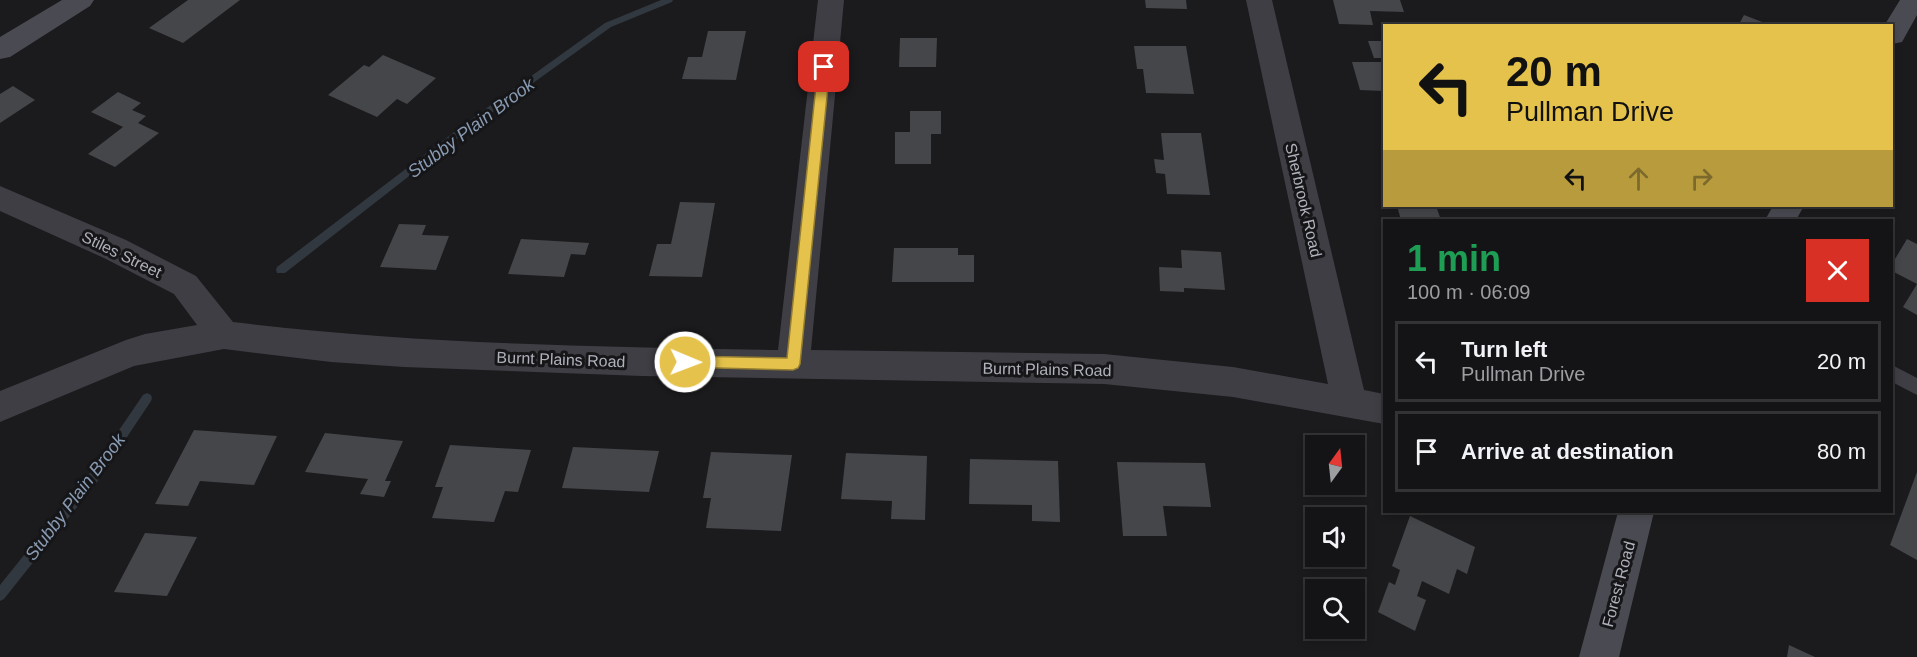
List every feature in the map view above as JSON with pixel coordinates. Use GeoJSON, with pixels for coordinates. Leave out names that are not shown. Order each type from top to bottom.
{"type":"FeatureCollection","features":[{"type":"Feature","properties":{"kind":"main road"},"geometry":{"type":"LineString","coordinates":[[0,50],[81,0]]}},
{"type":"Feature","properties":{"kind":"main road"},"geometry":{"type":"LineString","coordinates":[[1893,33],[1913,0]]}},
{"type":"Feature","properties":{"kind":"main road","name":"Forest Road"},"geometry":{"type":"LineString","coordinates":[[1599,657],[1636,513]]}},
{"type":"Feature","properties":{"kind":"street"},"geometry":{"type":"LineString","coordinates":[[793,364],[831,0]]}},
{"type":"Feature","properties":{"kind":"street","name":"Sherbrook Road"},"geometry":{"type":"LineString","coordinates":[[1259,0],[1349,401]]}},
{"type":"Feature","properties":{"kind":"street","name":"Stiles Street"},"geometry":{"type":"LineString","coordinates":[[0,198],[115,249],[185,285],[224,335]]}},
{"type":"Feature","properties":{"kind":"street","name":"Burnt Plains Road"},"geometry":{"type":"LineString","coordinates":[[0,407],[126,354],[145,348],[224,335],[330,348],[404,353],[793,364],[1104,369],[1233,382],[1383,409]]}},
{"type":"Feature","properties":{"kind":"lane"},"geometry":{"type":"LineString","coordinates":[[1893,374],[1917,387]]}},
{"type":"Feature","properties":{"kind":"building"},"geometry":{"type":"Polygon","coordinates":[[[188,0],[240,0],[183,43],[149,28],[188,0]]]}},
{"type":"Feature","properties":{"kind":"building"},"geometry":{"type":"Polygon","coordinates":[[[1145,0],[1186,0],[1187,9],[1146,8],[1145,0]]]}},
{"type":"Feature","properties":{"kind":"building"},"geometry":{"type":"Polygon","coordinates":[[[1333,0],[1400,0],[1404,12],[1370,11],[1373,25],[1339,24],[1333,0]]]}},
{"type":"Feature","properties":{"kind":"building"},"geometry":{"type":"Polygon","coordinates":[[[1744,15],[1767,24],[1739,24],[1744,15]]]}},
{"type":"Feature","properties":{"kind":"building"},"geometry":{"type":"Polygon","coordinates":[[[708,31],[746,31],[736,80],[682,79],[688,57],[702,57],[708,31]]]}},
{"type":"Feature","properties":{"kind":"building"},"geometry":{"type":"Polygon","coordinates":[[[900,38],[937,38],[936,67],[899,67],[900,38]]]}},
{"type":"Feature","properties":{"kind":"building"},"geometry":{"type":"Polygon","coordinates":[[[1368,41],[1383,41],[1383,58],[1374,58],[1368,41]]]}},
{"type":"Feature","properties":{"kind":"building"},"geometry":{"type":"Polygon","coordinates":[[[1134,46],[1186,46],[1194,94],[1146,93],[1143,69],[1137,69],[1134,46]]]}},
{"type":"Feature","properties":{"kind":"building"},"geometry":{"type":"Polygon","coordinates":[[[383,55],[436,78],[407,104],[397,99],[377,117],[328,95],[364,65],[369,67],[383,55]]]}},
{"type":"Feature","properties":{"kind":"building"},"geometry":{"type":"Polygon","coordinates":[[[1352,62],[1383,62],[1383,91],[1360,90],[1352,62]]]}},
{"type":"Feature","properties":{"kind":"building"},"geometry":{"type":"Polygon","coordinates":[[[13,86],[35,100],[0,123],[0,94],[13,86]]]}},
{"type":"Feature","properties":{"kind":"building"},"geometry":{"type":"Polygon","coordinates":[[[118,92],[141,103],[132,110],[146,116],[138,123],[159,133],[115,167],[88,154],[123,127],[91,112],[118,92]]]}},
{"type":"Feature","properties":{"kind":"building"},"geometry":{"type":"Polygon","coordinates":[[[910,111],[941,111],[941,134],[931,134],[931,164],[895,164],[895,132],[910,132],[910,111]]]}},
{"type":"Feature","properties":{"kind":"building"},"geometry":{"type":"Polygon","coordinates":[[[1161,133],[1201,133],[1210,195],[1167,194],[1165,174],[1156,173],[1154,159],[1164,160],[1161,133]]]}},
{"type":"Feature","properties":{"kind":"building"},"geometry":{"type":"Polygon","coordinates":[[[680,202],[715,203],[702,277],[649,276],[657,244],[671,244],[680,202]]]}},
{"type":"Feature","properties":{"kind":"building"},"geometry":{"type":"Polygon","coordinates":[[[1397,207],[1436,207],[1441,219],[1401,219],[1397,207]]]}},
{"type":"Feature","properties":{"kind":"building"},"geometry":{"type":"Polygon","coordinates":[[[399,224],[426,225],[422,235],[449,236],[436,270],[380,267],[399,224]]]}},
{"type":"Feature","properties":{"kind":"building"},"geometry":{"type":"Polygon","coordinates":[[[521,239],[589,243],[585,255],[571,254],[564,277],[508,274],[521,239]]]}},
{"type":"Feature","properties":{"kind":"building"},"geometry":{"type":"Polygon","coordinates":[[[1907,239],[1917,244],[1917,284],[1893,272],[1893,262],[1907,239]]]}},
{"type":"Feature","properties":{"kind":"building"},"geometry":{"type":"Polygon","coordinates":[[[894,248],[958,248],[958,255],[974,255],[974,282],[892,282],[894,248]]]}},
{"type":"Feature","properties":{"kind":"building"},"geometry":{"type":"Polygon","coordinates":[[[1181,250],[1221,252],[1225,290],[1184,288],[1184,292],[1160,291],[1159,267],[1182,268],[1181,250]]]}},
{"type":"Feature","properties":{"kind":"building"},"geometry":{"type":"Polygon","coordinates":[[[1917,284],[1917,315],[1903,307],[1917,284]]]}},
{"type":"Feature","properties":{"kind":"building"},"geometry":{"type":"Polygon","coordinates":[[[194,430],[277,436],[254,485],[200,481],[188,506],[155,504],[194,430]]]}},
{"type":"Feature","properties":{"kind":"building"},"geometry":{"type":"Polygon","coordinates":[[[325,433],[403,441],[385,481],[391,481],[384,497],[360,494],[368,479],[305,472],[325,433]]]}},
{"type":"Feature","properties":{"kind":"building"},"geometry":{"type":"Polygon","coordinates":[[[450,445],[531,450],[518,492],[505,491],[494,522],[432,518],[443,487],[435,487],[450,445]]]}},
{"type":"Feature","properties":{"kind":"building"},"geometry":{"type":"Polygon","coordinates":[[[573,447],[659,451],[649,492],[562,488],[573,447]]]}},
{"type":"Feature","properties":{"kind":"building"},"geometry":{"type":"Polygon","coordinates":[[[711,452],[792,455],[781,531],[706,528],[711,498],[703,498],[711,452]]]}},
{"type":"Feature","properties":{"kind":"building"},"geometry":{"type":"Polygon","coordinates":[[[846,453],[927,456],[925,520],[891,519],[892,501],[841,499],[846,453]]]}},
{"type":"Feature","properties":{"kind":"building"},"geometry":{"type":"Polygon","coordinates":[[[970,459],[1058,461],[1060,522],[1032,521],[1032,505],[969,504],[970,459]]]}},
{"type":"Feature","properties":{"kind":"building"},"geometry":{"type":"Polygon","coordinates":[[[1117,462],[1205,463],[1211,507],[1163,506],[1167,536],[1123,536],[1117,462]]]}},
{"type":"Feature","properties":{"kind":"building"},"geometry":{"type":"Polygon","coordinates":[[[1917,472],[1917,560],[1890,545],[1917,472]]]}},
{"type":"Feature","properties":{"kind":"building"},"geometry":{"type":"Polygon","coordinates":[[[1410,516],[1475,547],[1467,574],[1457,569],[1449,594],[1422,581],[1417,596],[1426,600],[1415,631],[1378,612],[1389,582],[1395,585],[1400,570],[1392,566],[1410,516]]]}},
{"type":"Feature","properties":{"kind":"building"},"geometry":{"type":"Polygon","coordinates":[[[145,533],[197,537],[167,596],[114,592],[145,533]]]}},
{"type":"Feature","properties":{"kind":"building"},"geometry":{"type":"Polygon","coordinates":[[[1789,645],[1815,657],[1787,657],[1789,645]]]}},
{"type":"Feature","properties":{"kind":"waterway","name":"Stubby Plain Brook"},"geometry":{"type":"LineString","coordinates":[[281,270],[469,125],[608,25],[669,0]]}},
{"type":"Feature","properties":{"kind":"waterway","name":"Stubby Plain Brook"},"geometry":{"type":"LineString","coordinates":[[0,595],[93,478],[147,398]]}},
{"type":"Feature","properties":{"kind":"route"},"geometry":{"type":"LineString","coordinates":[[685,362],[793,364],[824,67]]}}]}
